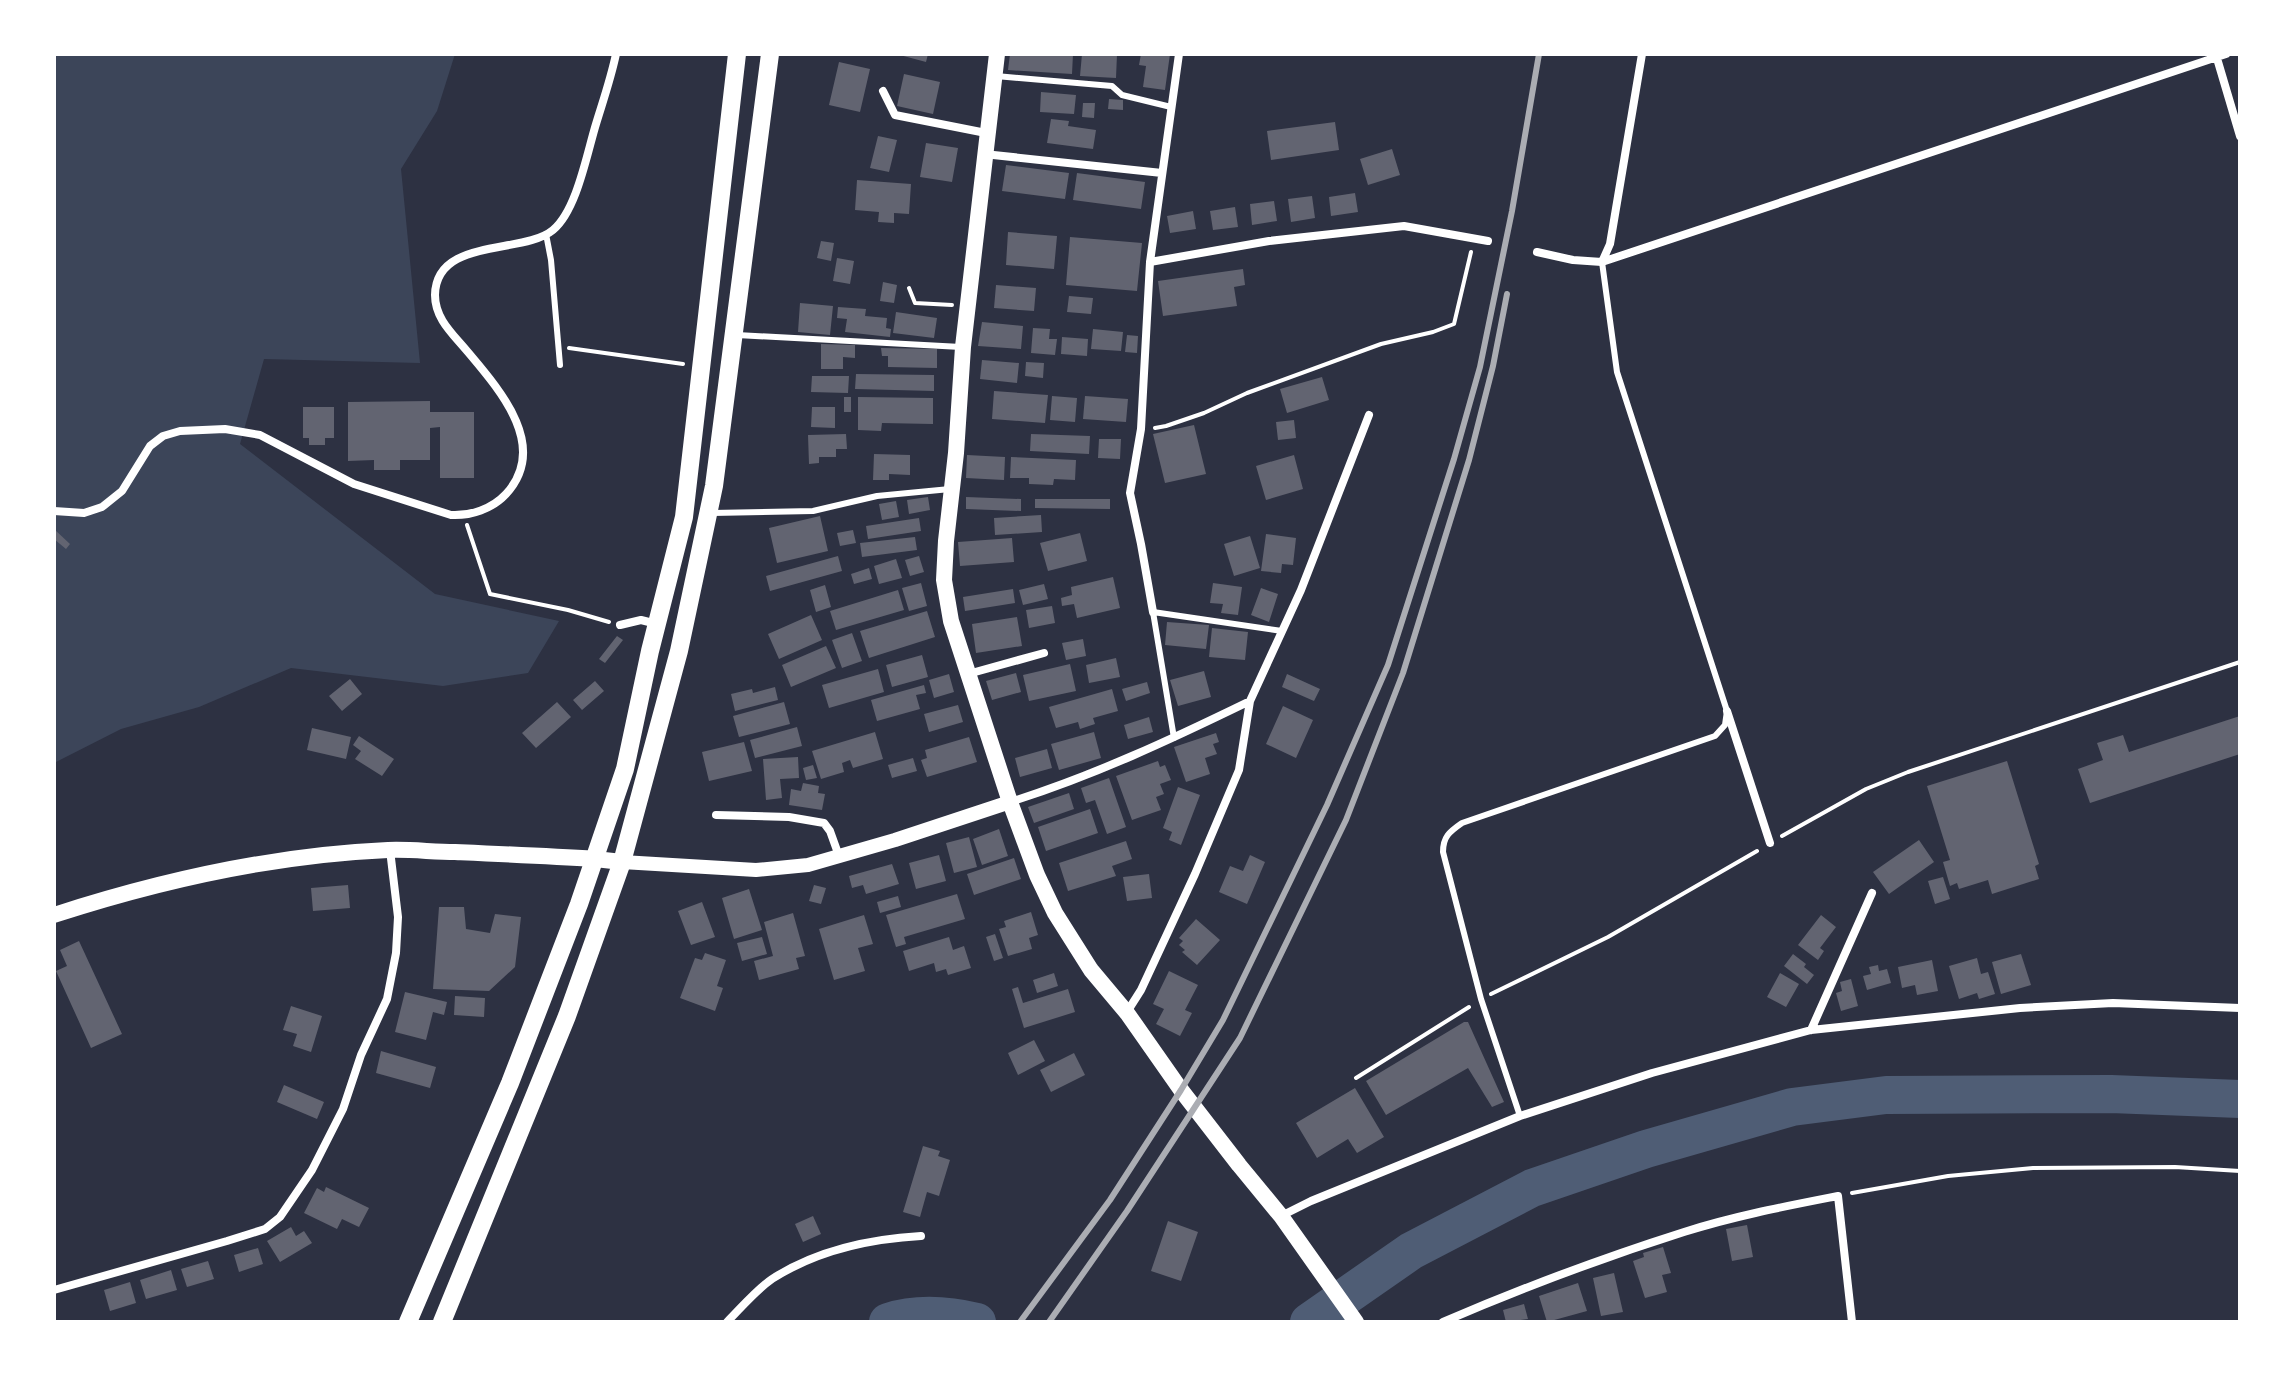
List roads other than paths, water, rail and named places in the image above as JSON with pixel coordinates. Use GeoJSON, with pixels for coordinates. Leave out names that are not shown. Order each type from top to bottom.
{"type":"FeatureCollection","features":[{"type":"Feature","properties":{"kind":"highway"},"geometry":{"type":"LineString","coordinates":[[408,1322],[510,1083],[595,859],[625,769],[684,517],[737,54]]}},
{"type":"Feature","properties":{"kind":"highway"},"geometry":{"type":"LineString","coordinates":[[442,1322],[567,1016],[622,862],[679,651],[709,513],[770,54]]}},
{"type":"Feature","properties":{"kind":"main road"},"geometry":{"type":"LineString","coordinates":[[997,54],[986,133],[950,489],[944,580],[951,621],[1010,802],[1037,875],[1055,913],[1091,970],[1127,1013],[1195,1109],[1285,1221],[1356,1322]]}},
{"type":"Feature","properties":{"kind":"main road"},"geometry":{"type":"LineString","coordinates":[[54,915],[118,894],[277,860],[390,850],[622,862]]}},
{"type":"Feature","properties":{"kind":"street"},"geometry":{"type":"LineString","coordinates":[[54,511],[84,513],[102,507],[122,491],[150,446],[163,436],[180,431],[225,429],[260,435],[354,484],[451,515],[484,509],[502,497],[513,485],[522,460],[523,441],[516,418],[445,326],[436,304],[437,283],[443,272],[461,257],[487,248],[541,239],[561,221],[573,196],[616,54]]}},
{"type":"Feature","properties":{"kind":"street"},"geometry":{"type":"LineString","coordinates":[[1153,612],[1130,493],[1141,429],[1150,262],[1179,54]]}},
{"type":"Feature","properties":{"kind":"street"},"geometry":{"type":"LineString","coordinates":[[1602,262],[1610,244],[1642,54]]}},
{"type":"Feature","properties":{"kind":"street"},"geometry":{"type":"LineString","coordinates":[[1537,252],[1573,260],[1602,262],[2226,54]]}},
{"type":"Feature","properties":{"kind":"street"},"geometry":{"type":"LineString","coordinates":[[2216,56],[2240,136]]}},
{"type":"Feature","properties":{"kind":"street"},"geometry":{"type":"LineString","coordinates":[[883,91],[895,115],[986,133]]}},
{"type":"Feature","properties":{"kind":"street"},"geometry":{"type":"LineString","coordinates":[[984,154],[1162,173]]}},
{"type":"Feature","properties":{"kind":"street"},"geometry":{"type":"LineString","coordinates":[[1150,262],[1269,241],[1404,226],[1488,241]]}},
{"type":"Feature","properties":{"kind":"street"},"geometry":{"type":"LineString","coordinates":[[1127,1013],[1141,990],[1195,874],[1239,770],[1250,701],[1329,520],[1369,415]]}},
{"type":"Feature","properties":{"kind":"street"},"geometry":{"type":"LineString","coordinates":[[620,625],[641,620],[657,624]]}},
{"type":"Feature","properties":{"kind":"street"},"geometry":{"type":"LineString","coordinates":[[968,674],[1044,653]]}},
{"type":"Feature","properties":{"kind":"street"},"geometry":{"type":"LineString","coordinates":[[622,862],[756,870],[808,865],[1061,786],[1174,738],[1250,701]]}},
{"type":"Feature","properties":{"kind":"street"},"geometry":{"type":"LineString","coordinates":[[1727,711],[1770,843]]}},
{"type":"Feature","properties":{"kind":"street"},"geometry":{"type":"LineString","coordinates":[[716,815],[789,817],[824,823],[839,856]]}},
{"type":"Feature","properties":{"kind":"street"},"geometry":{"type":"LineString","coordinates":[[54,1290],[265,1229],[280,1217],[312,1170],[343,1109],[361,1055],[387,999],[396,953],[398,917],[390,850]]}},
{"type":"Feature","properties":{"kind":"street"},"geometry":{"type":"LineString","coordinates":[[1811,1030],[1872,893]]}},
{"type":"Feature","properties":{"kind":"street"},"geometry":{"type":"LineString","coordinates":[[1285,1221],[1311,1201],[1520,1116],[1652,1073],[1811,1030],[2020,1008],[2113,1003],[2240,1008]]}},
{"type":"Feature","properties":{"kind":"street"},"geometry":{"type":"LineString","coordinates":[[1443,1322],[1537,1282],[1686,1231],[1838,1196],[1852,1322]]}},
{"type":"Feature","properties":{"kind":"street"},"geometry":{"type":"LineString","coordinates":[[727,1322],[771,1280],[814,1257],[871,1241],[921,1236]]}},
{"type":"Feature","properties":{"kind":"lane"},"geometry":{"type":"LineString","coordinates":[[995,76],[1112,86],[1122,95],[1171,107]]}},
{"type":"Feature","properties":{"kind":"lane"},"geometry":{"type":"LineString","coordinates":[[546,234],[560,365]]}},
{"type":"Feature","properties":{"kind":"lane"},"geometry":{"type":"LineString","coordinates":[[1520,1116],[1481,999],[1443,852],[1443,842],[1448,832],[1462,823],[1715,736],[1725,725],[1727,711],[1617,372],[1602,262]]}},
{"type":"Feature","properties":{"kind":"lane"},"geometry":{"type":"LineString","coordinates":[[733,335],[963,347]]}},
{"type":"Feature","properties":{"kind":"lane"},"geometry":{"type":"LineString","coordinates":[[709,513],[813,511],[877,496],[950,489]]}},
{"type":"Feature","properties":{"kind":"lane"},"geometry":{"type":"LineString","coordinates":[[1174,738],[1153,612],[1282,631]]}},
{"type":"Feature","properties":{"kind":"waterway"},"geometry":{"type":"LineString","coordinates":[[1309,1322],[1411,1251],[1532,1188],[1646,1149],[1792,1107],[1886,1095],[2111,1094],[2240,1099]]}},
{"type":"Feature","properties":{"kind":"waterway"},"geometry":{"type":"LineString","coordinates":[[888,1322],[932,1316],[977,1322]]}},
{"type":"Feature","properties":{"kind":"railway"},"geometry":{"type":"LineString","coordinates":[[1020,1322],[1110,1200],[1223,1020],[1327,805],[1388,665],[1480,367],[1512,211],[1539,54]]}},
{"type":"Feature","properties":{"kind":"railway"},"geometry":{"type":"LineString","coordinates":[[1049,1322],[1127,1211],[1240,1038],[1346,820],[1403,673],[1469,460],[1493,366],[1507,294]]}}]}
